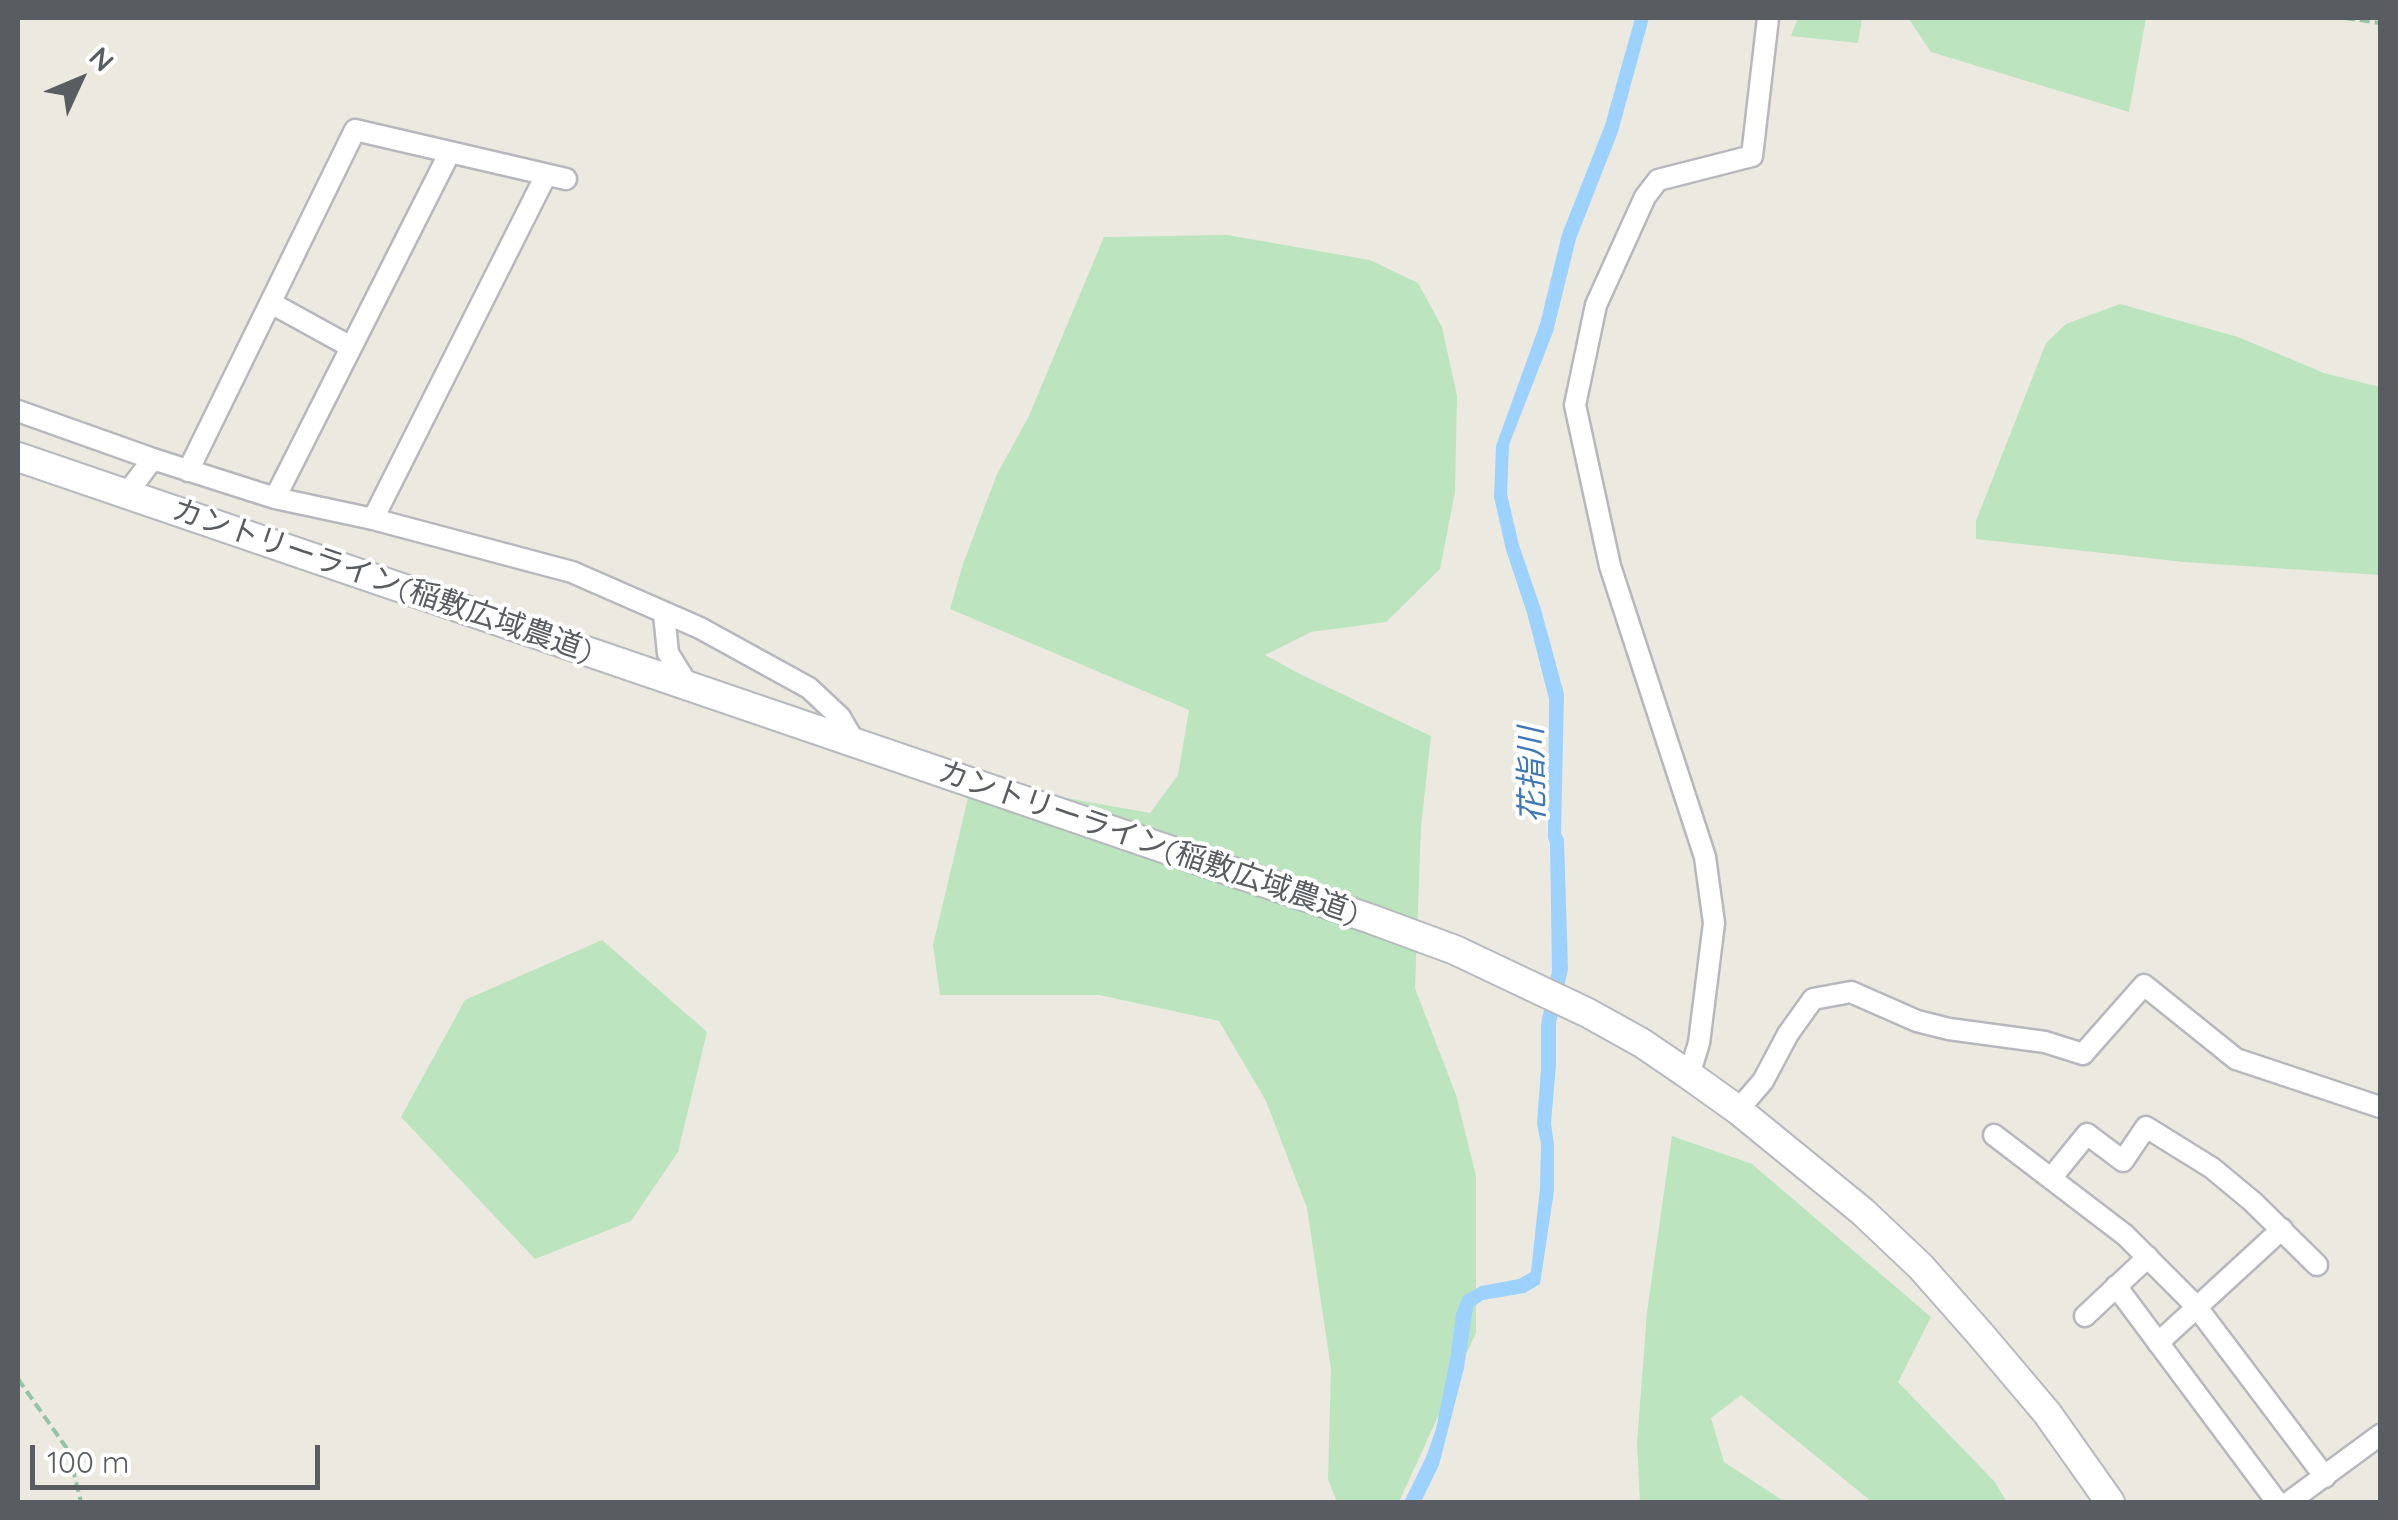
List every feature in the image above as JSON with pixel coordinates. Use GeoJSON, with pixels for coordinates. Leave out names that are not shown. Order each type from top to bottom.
{"type":"FeatureCollection","features":[{"type":"Feature","properties":{"kind":"street"},"geometry":{"type":"LineString","coordinates":[[1689,1075],[1699,1044],[1714,923],[1705,858],[1610,566],[1575,405],[1596,305],[1645,197],[1658,180],[1752,156],[1768,18]]}},
{"type":"Feature","properties":{"kind":"street"},"geometry":{"type":"LineString","coordinates":[[188,471],[356,130],[556,177],[373,519]]}},
{"type":"Feature","properties":{"kind":"street"},"geometry":{"type":"LineString","coordinates":[[276,498],[450,152]]}},
{"type":"Feature","properties":{"kind":"street"},"geometry":{"type":"LineString","coordinates":[[271,303],[352,348]]}},
{"type":"Feature","properties":{"kind":"street"},"geometry":{"type":"LineString","coordinates":[[18,411],[276,498],[373,519],[572,572],[700,628],[809,688],[840,717],[850,741]]}},
{"type":"Feature","properties":{"kind":"street","name":"カントリーライン(稲敷広域農道)"},"geometry":{"type":"LineString","coordinates":[[18,457],[1371,919],[1455,950],[1588,1013],[1642,1043],[1738,1110],[1863,1212],[1920,1268],[2047,1413],[2110,1502]]}},
{"type":"Feature","properties":{"kind":"street"},"geometry":{"type":"LineString","coordinates":[[127,493],[153,458]]}},
{"type":"Feature","properties":{"kind":"street"},"geometry":{"type":"LineString","coordinates":[[664,614],[668,654],[689,687]]}},
{"type":"Feature","properties":{"kind":"street"},"geometry":{"type":"LineString","coordinates":[[1738,1110],[1762,1081],[1813,999],[1852,992],[1917,1021],[2044,1042],[2083,1054],[2144,985],[2236,1059],[2380,1107]]}},
{"type":"Feature","properties":{"kind":"street"},"geometry":{"type":"LineString","coordinates":[[2052,1177],[2087,1134],[2122,1161],[2146,1127],[2212,1168],[2317,1265]]}},
{"type":"Feature","properties":{"kind":"street"},"geometry":{"type":"LineString","coordinates":[[1994,1134],[2148,1256],[2196,1306],[2325,1477]]}},
{"type":"Feature","properties":{"kind":"street"},"geometry":{"type":"LineString","coordinates":[[2158,1342],[2282,1230]]}},
{"type":"Feature","properties":{"kind":"street"},"geometry":{"type":"LineString","coordinates":[[2085,1316],[2148,1256]]}},
{"type":"Feature","properties":{"kind":"street"},"geometry":{"type":"LineString","coordinates":[[2116,1286],[2277,1502]]}},
{"type":"Feature","properties":{"kind":"street"},"geometry":{"type":"LineString","coordinates":[[2289,1502],[2380,1435]]}},
{"type":"Feature","properties":{"kind":"path"},"geometry":{"type":"LineString","coordinates":[[2345,18],[2380,23]]}},
{"type":"Feature","properties":{"kind":"path"},"geometry":{"type":"LineString","coordinates":[[18,1379],[68,1450],[80,1502]]}},
{"type":"Feature","properties":{"kind":"green space"},"geometry":{"type":"Polygon","coordinates":[[[1798,18],[1862,18],[1858,43],[1791,36],[1798,18]]]}},
{"type":"Feature","properties":{"kind":"green space"},"geometry":{"type":"Polygon","coordinates":[[[1908,18],[2146,18],[2129,112],[1931,52],[1908,18]]]}},
{"type":"Feature","properties":{"kind":"green space"},"geometry":{"type":"Polygon","coordinates":[[[1227,235],[1370,260],[1418,283],[1442,327],[1457,396],[1455,492],[1440,569],[1386,622],[1311,632],[1265,655],[1431,736],[1421,827],[1415,988],[1456,1095],[1476,1176],[1476,1333],[1399,1502],[1337,1502],[1328,1479],[1331,1369],[1307,1208],[1266,1101],[1219,1021],[1099,995],[940,995],[933,945],[972,781],[1150,813],[1178,775],[1189,710],[950,609],[997,474],[1028,418],[1104,237],[1227,235]]]}},
{"type":"Feature","properties":{"kind":"green space"},"geometry":{"type":"Polygon","coordinates":[[[2120,304],[2238,337],[2324,373],[2380,387],[2380,575],[2184,562],[1976,539],[1976,521],[2046,343],[2066,324],[2120,304]]]}},
{"type":"Feature","properties":{"kind":"green space"},"geometry":{"type":"Polygon","coordinates":[[[602,940],[707,1032],[678,1152],[631,1221],[535,1259],[401,1117],[465,1000],[602,940]]]}},
{"type":"Feature","properties":{"kind":"green space"},"geometry":{"type":"Polygon","coordinates":[[[1672,1136],[1752,1164],[1931,1317],[1898,1382],[1994,1481],[2007,1502],[1872,1502],[1741,1395],[1711,1418],[1724,1462],[1785,1502],[1640,1502],[1637,1443],[1647,1312],[1672,1136]]]}},
{"type":"Feature","properties":{"kind":"water","name":"花指川"},"geometry":{"type":"Polygon","coordinates":[[[1635,18],[1649,18],[1618,132],[1576,239],[1553,332],[1509,445],[1507,494],[1564,694],[1561,833],[1568,969],[1556,1023],[1551,1123],[1554,1191],[1540,1284],[1525,1293],[1483,1300],[1473,1307],[1464,1368],[1439,1465],[1421,1502],[1404,1502],[1436,1429],[1456,1314],[1463,1296],[1481,1286],[1519,1279],[1531,1272],[1540,1188],[1541,1144],[1537,1123],[1541,1024],[1552,971],[1549,699],[1494,497],[1496,446],[1540,324],[1562,234],[1605,125],[1635,18]]]}}]}
